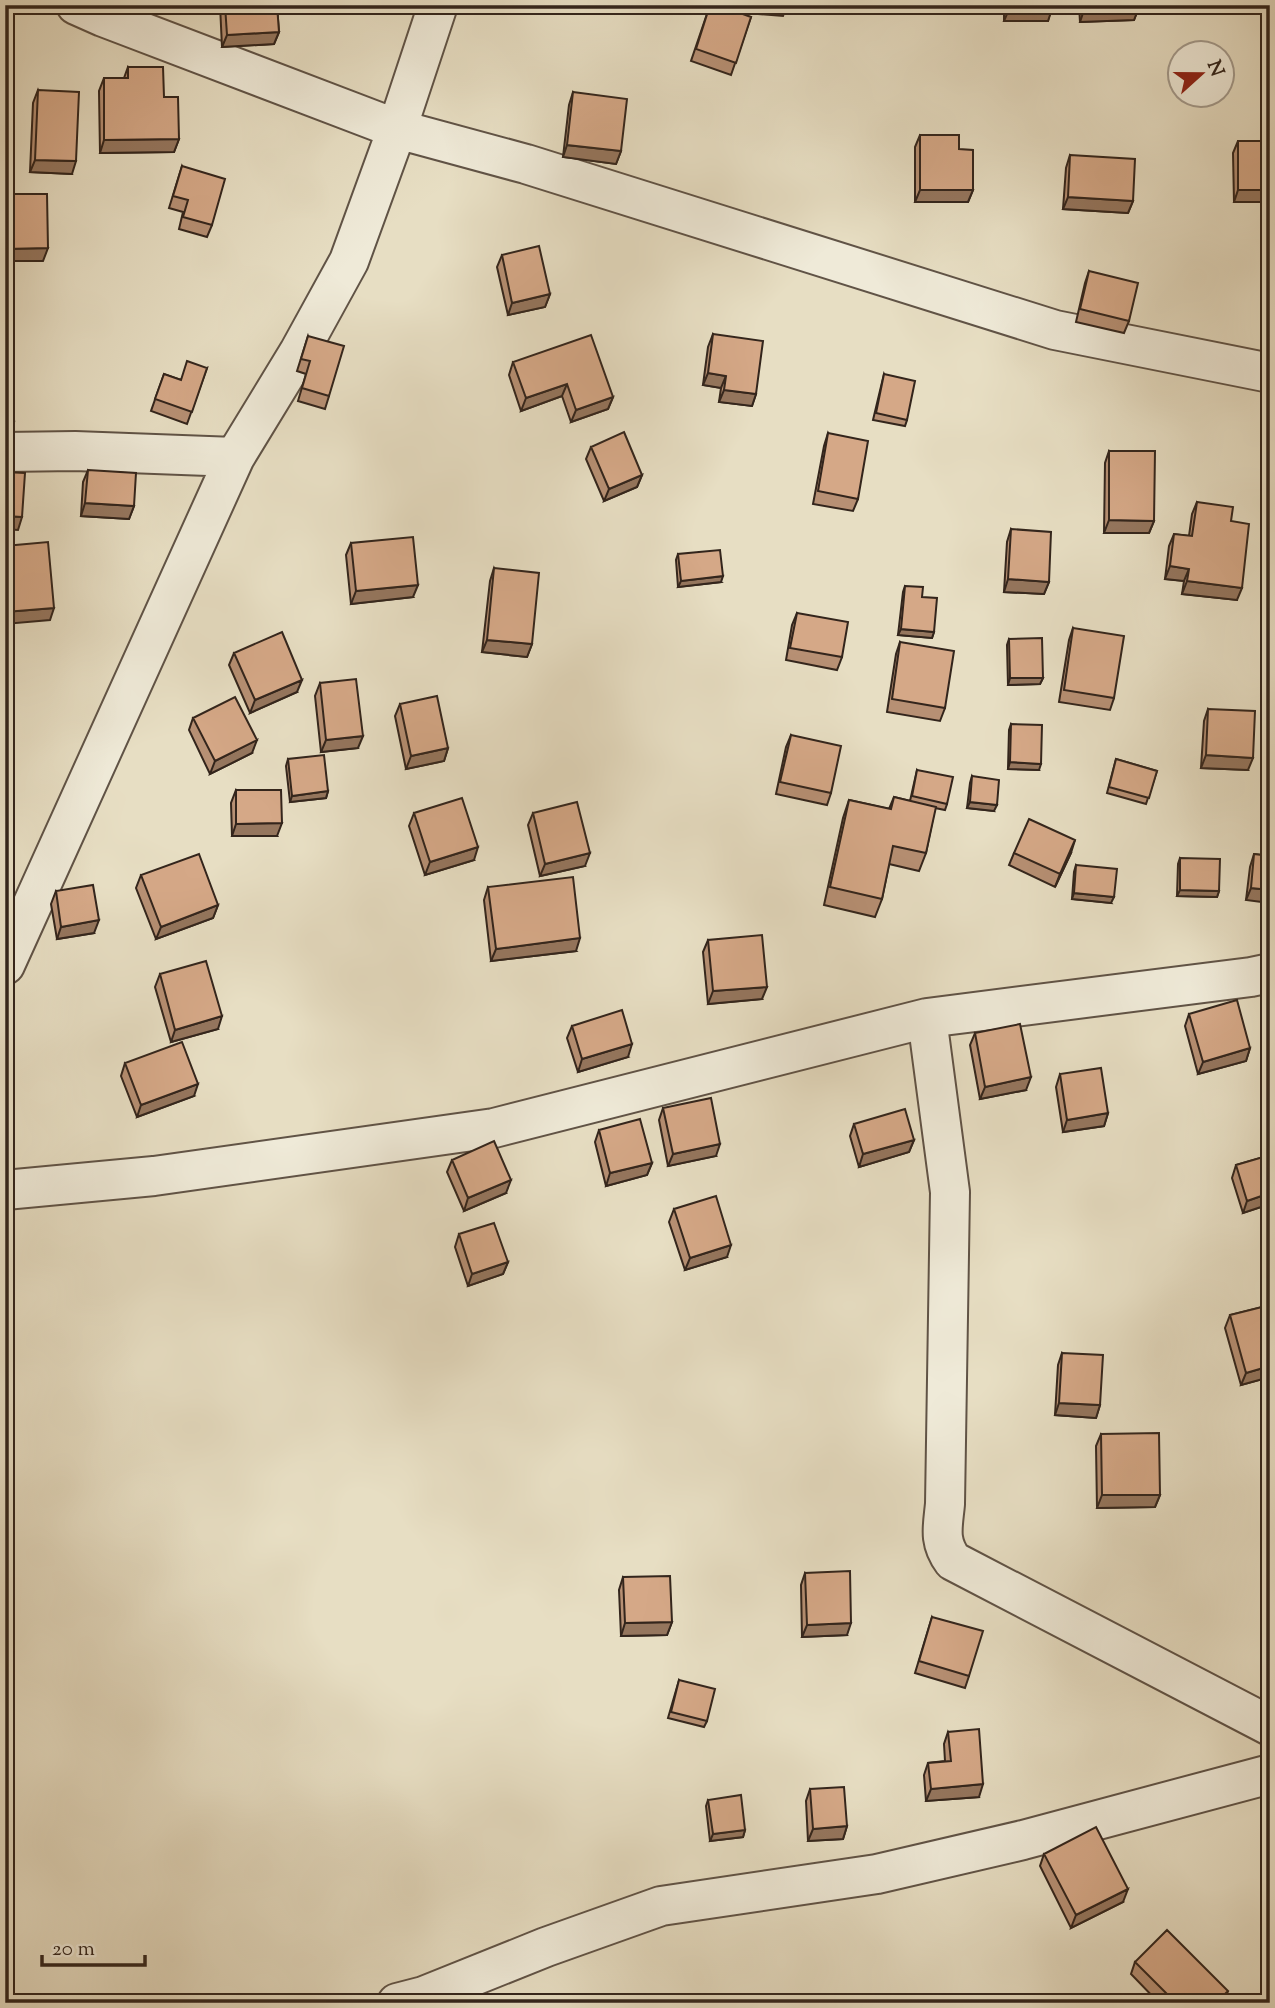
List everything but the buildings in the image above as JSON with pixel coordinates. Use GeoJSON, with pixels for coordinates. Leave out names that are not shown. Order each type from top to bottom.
{"type":"FeatureCollection","features":[{"type":"Feature","properties":{"kind":"street"},"geometry":{"type":"LineString","coordinates":[[5,965],[234,457],[299,352],[349,261],[438,5]]}},
{"type":"Feature","properties":{"kind":"street"},"geometry":{"type":"LineString","coordinates":[[92,9],[397,129],[526,163],[1055,330],[1270,373]]}},
{"type":"Feature","properties":{"kind":"street"},"geometry":{"type":"LineString","coordinates":[[5,452],[75,451],[234,457]]}},
{"type":"Feature","properties":{"kind":"street"},"geometry":{"type":"LineString","coordinates":[[5,1190],[154,1176],[494,1128],[927,1018],[1270,973]]}},
{"type":"Feature","properties":{"kind":"street"},"geometry":{"type":"LineString","coordinates":[[927,1018],[950,1192],[945,1504],[942,1537],[945,1551],[953,1560],[1270,1726]]}},
{"type":"Feature","properties":{"kind":"street"},"geometry":{"type":"LineString","coordinates":[[397,2003],[424,1996],[546,1947],[661,1906],[877,1874],[1023,1840],[1270,1774]]}}]}
